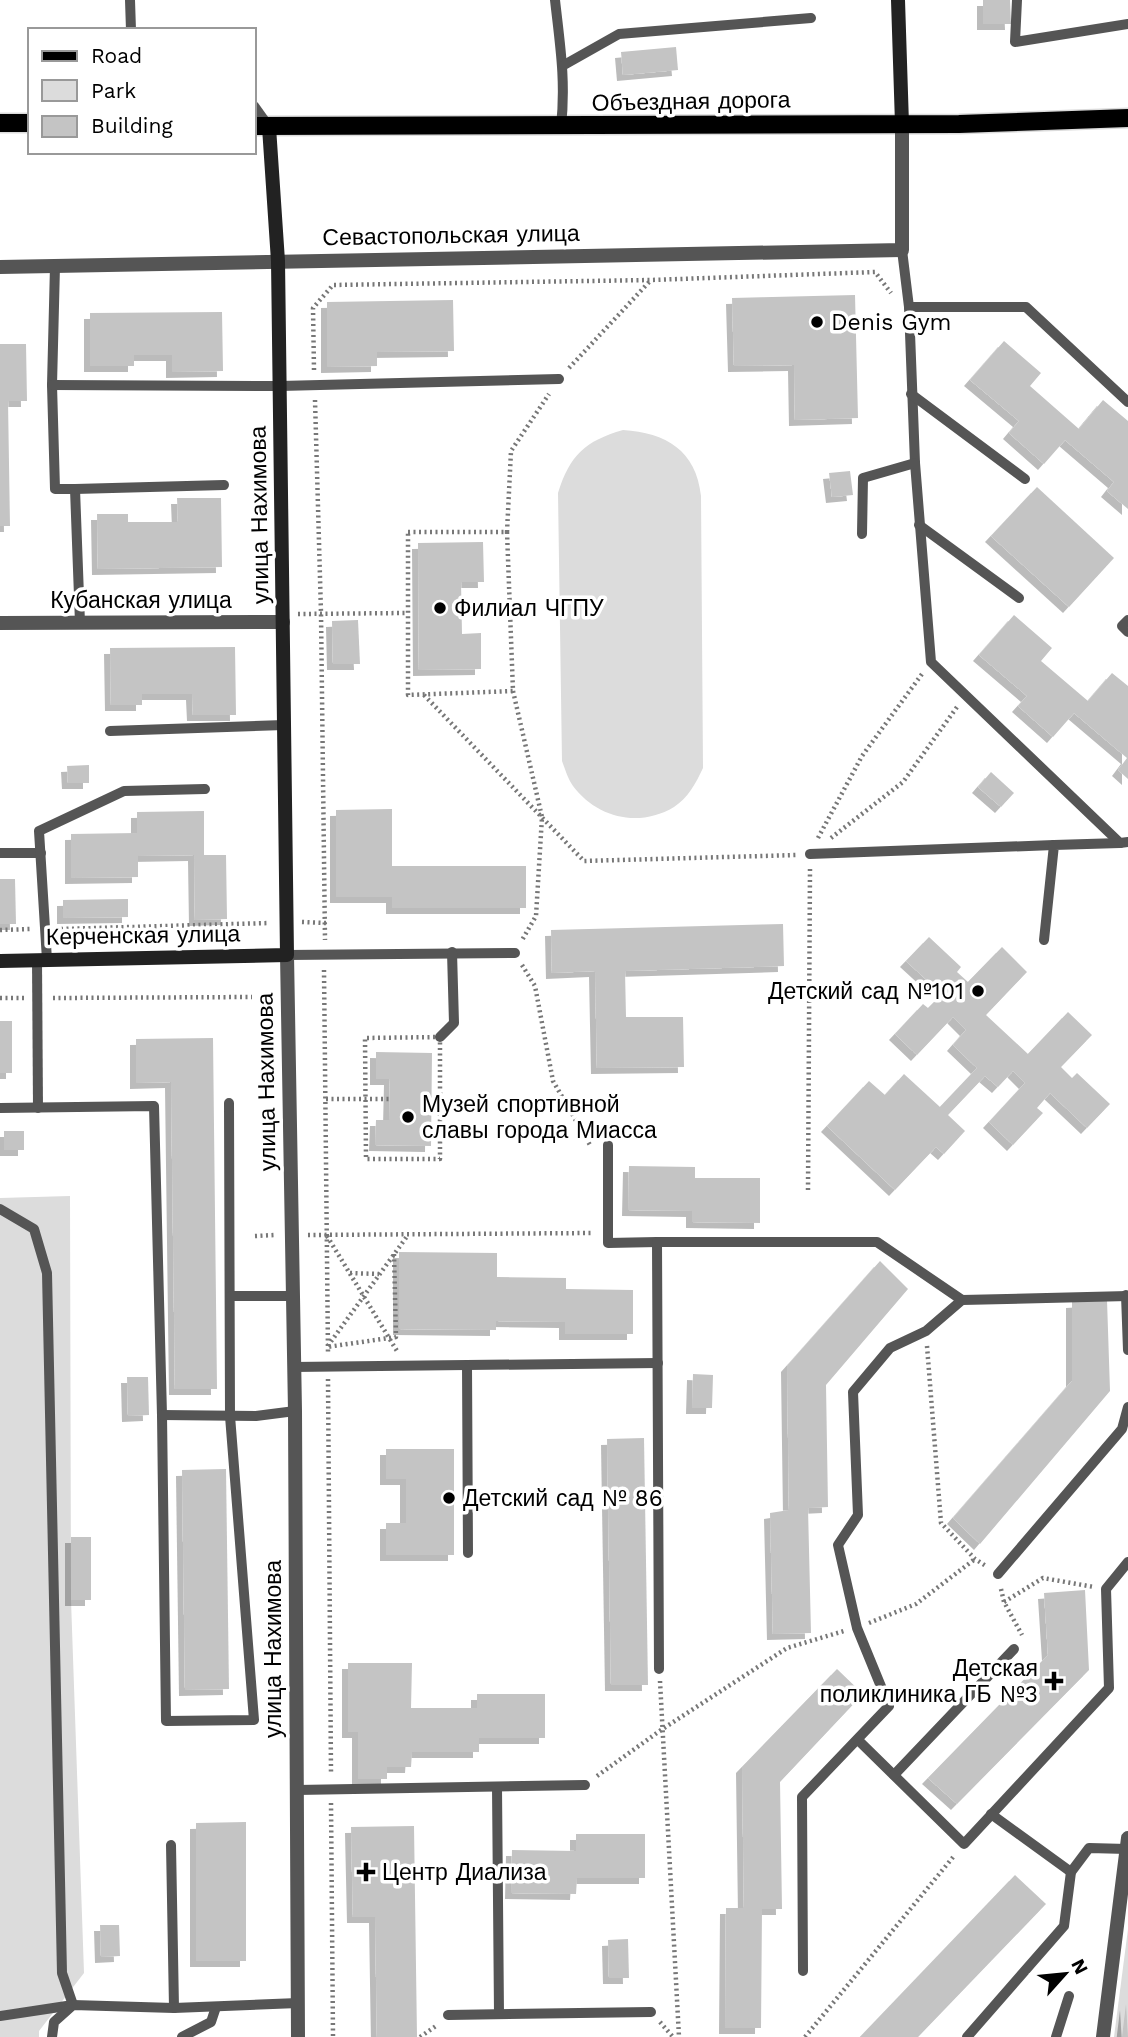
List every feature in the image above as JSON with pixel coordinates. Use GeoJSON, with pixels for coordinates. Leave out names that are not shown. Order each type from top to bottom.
{"type":"FeatureCollection","features":[{"type":"Feature","properties":{"kind":"main road","name":"Объездная дорога"},"geometry":{"type":"LineString","coordinates":[[262,126],[959,124],[1128,118]]}},
{"type":"Feature","properties":{"kind":"main road"},"geometry":{"type":"LineString","coordinates":[[0,123],[28,123]]}},
{"type":"Feature","properties":{"kind":"street"},"geometry":{"type":"LineString","coordinates":[[898,0],[902,250]]}},
{"type":"Feature","properties":{"kind":"street","name":"улица Нахимова"},"geometry":{"type":"LineString","coordinates":[[262,126],[278,261],[295,1411],[298,2037]]}},
{"type":"Feature","properties":{"kind":"street","name":"Севастопольская улица"},"geometry":{"type":"LineString","coordinates":[[0,267],[902,250]]}},
{"type":"Feature","properties":{"kind":"street","name":"Кубанская улица"},"geometry":{"type":"LineString","coordinates":[[0,623],[283,618]]}},
{"type":"Feature","properties":{"kind":"street","name":"Керченская улица"},"geometry":{"type":"LineString","coordinates":[[0,961],[288,955]]}},
{"type":"Feature","properties":{"kind":"street"},"geometry":{"type":"LineString","coordinates":[[1103,2037],[1127,1844]]}},
{"type":"Feature","properties":{"kind":"lane"},"geometry":{"type":"LineString","coordinates":[[130,0],[131,28]]}},
{"type":"Feature","properties":{"kind":"lane"},"geometry":{"type":"LineString","coordinates":[[555,0],[564,65],[561,127]]}},
{"type":"Feature","properties":{"kind":"lane"},"geometry":{"type":"LineString","coordinates":[[1017,0],[1015,42],[1128,24]]}},
{"type":"Feature","properties":{"kind":"lane"},"geometry":{"type":"LineString","coordinates":[[564,65],[619,34],[811,18]]}},
{"type":"Feature","properties":{"kind":"lane"},"geometry":{"type":"LineString","coordinates":[[902,250],[903,304],[931,662],[1124,842]]}},
{"type":"Feature","properties":{"kind":"lane"},"geometry":{"type":"LineString","coordinates":[[55,266],[52,385],[55,489],[224,485]]}},
{"type":"Feature","properties":{"kind":"lane"},"geometry":{"type":"LineString","coordinates":[[903,304],[1026,307],[1128,402]]}},
{"type":"Feature","properties":{"kind":"lane"},"geometry":{"type":"LineString","coordinates":[[52,385],[279,386],[559,379]]}},
{"type":"Feature","properties":{"kind":"lane"},"geometry":{"type":"LineString","coordinates":[[911,394],[1026,479]]}},
{"type":"Feature","properties":{"kind":"lane"},"geometry":{"type":"LineString","coordinates":[[862,534],[863,478],[915,463]]}},
{"type":"Feature","properties":{"kind":"lane"},"geometry":{"type":"LineString","coordinates":[[75,489],[80,623]]}},
{"type":"Feature","properties":{"kind":"lane"},"geometry":{"type":"LineString","coordinates":[[919,525],[1019,598]]}},
{"type":"Feature","properties":{"kind":"lane"},"geometry":{"type":"LineString","coordinates":[[1128,620],[1122,626],[1128,632]]}},
{"type":"Feature","properties":{"kind":"lane"},"geometry":{"type":"LineString","coordinates":[[110,730],[284,725]]}},
{"type":"Feature","properties":{"kind":"lane"},"geometry":{"type":"LineString","coordinates":[[38,1108],[38,998],[45,929],[40,831],[124,791],[205,789]]}},
{"type":"Feature","properties":{"kind":"lane"},"geometry":{"type":"LineString","coordinates":[[810,855],[1124,842]]}},
{"type":"Feature","properties":{"kind":"lane"},"geometry":{"type":"LineString","coordinates":[[1044,940],[1054,845]]}},
{"type":"Feature","properties":{"kind":"lane"},"geometry":{"type":"LineString","coordinates":[[0,853],[41,853]]}},
{"type":"Feature","properties":{"kind":"lane"},"geometry":{"type":"LineString","coordinates":[[440,1037],[454,1023],[452,952]]}},
{"type":"Feature","properties":{"kind":"lane"},"geometry":{"type":"LineString","coordinates":[[288,955],[515,953]]}},
{"type":"Feature","properties":{"kind":"lane"},"geometry":{"type":"LineString","coordinates":[[0,1108],[154,1106],[166,1721],[254,1720],[230,1416],[229,1103]]}},
{"type":"Feature","properties":{"kind":"lane"},"geometry":{"type":"LineString","coordinates":[[608,1145],[608,1243],[877,1242],[962,1300],[1127,1296],[1128,1350]]}},
{"type":"Feature","properties":{"kind":"lane"},"geometry":{"type":"LineString","coordinates":[[0,1209],[34,1228],[47,1273],[62,1973],[73,2004]]}},
{"type":"Feature","properties":{"kind":"lane"},"geometry":{"type":"LineString","coordinates":[[657,1242],[659,1669]]}},
{"type":"Feature","properties":{"kind":"lane"},"geometry":{"type":"LineString","coordinates":[[231,1296],[292,1296]]}},
{"type":"Feature","properties":{"kind":"lane"},"geometry":{"type":"LineString","coordinates":[[803,1971],[802,1797],[889,1706],[857,1628],[838,1545],[858,1516],[853,1392],[890,1348],[926,1331],[962,1300]]}},
{"type":"Feature","properties":{"kind":"lane"},"geometry":{"type":"LineString","coordinates":[[293,1367],[658,1363]]}},
{"type":"Feature","properties":{"kind":"lane"},"geometry":{"type":"LineString","coordinates":[[467,1365],[468,1553]]}},
{"type":"Feature","properties":{"kind":"lane"},"geometry":{"type":"LineString","coordinates":[[998,1574],[1122,1429],[1128,1407]]}},
{"type":"Feature","properties":{"kind":"lane"},"geometry":{"type":"LineString","coordinates":[[162,1415],[230,1416],[295,1411]]}},
{"type":"Feature","properties":{"kind":"lane"},"geometry":{"type":"LineString","coordinates":[[858,1740],[964,1844],[1110,1688],[1105,1589],[1128,1562]]}},
{"type":"Feature","properties":{"kind":"lane"},"geometry":{"type":"LineString","coordinates":[[894,1775],[1014,1649]]}},
{"type":"Feature","properties":{"kind":"lane"},"geometry":{"type":"LineString","coordinates":[[296,1790],[585,1785]]}},
{"type":"Feature","properties":{"kind":"lane"},"geometry":{"type":"LineString","coordinates":[[496,1787],[499,2014]]}},
{"type":"Feature","properties":{"kind":"lane"},"geometry":{"type":"LineString","coordinates":[[991,1814],[1071,1872]]}},
{"type":"Feature","properties":{"kind":"lane"},"geometry":{"type":"LineString","coordinates":[[967,2037],[1065,1926],[1071,1872],[1090,1848],[1127,1844]]}},
{"type":"Feature","properties":{"kind":"lane"},"geometry":{"type":"LineString","coordinates":[[170,1845],[174,2008]]}},
{"type":"Feature","properties":{"kind":"lane"},"geometry":{"type":"LineString","coordinates":[[1056,2037],[1069,1996]]}},
{"type":"Feature","properties":{"kind":"lane"},"geometry":{"type":"LineString","coordinates":[[0,2015],[73,2004],[174,2008],[298,2003]]}},
{"type":"Feature","properties":{"kind":"lane"},"geometry":{"type":"LineString","coordinates":[[52,2037],[54,2022],[73,2004]]}},
{"type":"Feature","properties":{"kind":"lane"},"geometry":{"type":"LineString","coordinates":[[182,2037],[211,2022],[216,2007]]}},
{"type":"Feature","properties":{"kind":"lane"},"geometry":{"type":"LineString","coordinates":[[448,2015],[651,2012]]}},
{"type":"Feature","properties":{"kind":"path"},"geometry":{"type":"LineString","coordinates":[[333,2037],[324,954],[326,923],[313,309],[333,285],[637,281],[874,272],[903,304]]}},
{"type":"Feature","properties":{"kind":"path"},"geometry":{"type":"LineString","coordinates":[[513,691],[408,695],[408,532],[507,532],[513,691],[542,817],[536,916],[515,953],[535,986],[553,1081],[590,1145]]}},
{"type":"Feature","properties":{"kind":"path"},"geometry":{"type":"LineString","coordinates":[[283,618],[321,613],[406,613]]}},
{"type":"Feature","properties":{"kind":"path"},"geometry":{"type":"LineString","coordinates":[[808,1190],[810,855],[862,756],[931,662]]}},
{"type":"Feature","properties":{"kind":"path"},"geometry":{"type":"LineString","coordinates":[[424,695],[584,861],[810,855],[903,782],[965,695]]}},
{"type":"Feature","properties":{"kind":"path"},"geometry":{"type":"LineString","coordinates":[[0,930],[326,923]]}},
{"type":"Feature","properties":{"kind":"path"},"geometry":{"type":"LineString","coordinates":[[38,998],[252,998]]}},
{"type":"Feature","properties":{"kind":"path"},"geometry":{"type":"LineString","coordinates":[[440,1037],[440,1158],[366,1159],[365,1038],[440,1037]]}},
{"type":"Feature","properties":{"kind":"path"},"geometry":{"type":"LineString","coordinates":[[326,1099],[389,1099]]}},
{"type":"Feature","properties":{"kind":"path"},"geometry":{"type":"LineString","coordinates":[[291,1235],[608,1233]]}},
{"type":"Feature","properties":{"kind":"path"},"geometry":{"type":"LineString","coordinates":[[327,1347],[408,1234]]}},
{"type":"Feature","properties":{"kind":"path"},"geometry":{"type":"LineString","coordinates":[[326,1235],[406,1366]]}},
{"type":"Feature","properties":{"kind":"path"},"geometry":{"type":"LineString","coordinates":[[327,1347],[396,1337],[394,1254]]}},
{"type":"Feature","properties":{"kind":"path"},"geometry":{"type":"LineString","coordinates":[[350,1273],[380,1274]]}},
{"type":"Feature","properties":{"kind":"path"},"geometry":{"type":"LineString","coordinates":[[926,1331],[942,1523],[975,1559],[998,1574],[1004,1602],[1023,1637],[1014,1649]]}},
{"type":"Feature","properties":{"kind":"path"},"geometry":{"type":"LineString","coordinates":[[585,1785],[661,1730],[787,1648],[857,1628],[916,1604],[975,1559]]}},
{"type":"Feature","properties":{"kind":"path"},"geometry":{"type":"LineString","coordinates":[[1004,1602],[1043,1578],[1105,1589]]}},
{"type":"Feature","properties":{"kind":"path"},"geometry":{"type":"LineString","coordinates":[[659,1669],[679,2037]]}},
{"type":"Feature","properties":{"kind":"path"},"geometry":{"type":"LineString","coordinates":[[805,2037],[964,1844]]}},
{"type":"Feature","properties":{"kind":"green space"},"geometry":{"type":"Polygon","coordinates":[[[623,430],[653,435],[676,447],[693,467],[701,496],[703,768],[687,795],[674,807],[647,817],[633,818],[606,812],[594,806],[571,783],[562,761],[558,493],[568,469],[581,451],[598,439],[623,430]]]}},
{"type":"Feature","properties":{"kind":"green space"},"geometry":{"type":"Polygon","coordinates":[[[70,1196],[71,1600],[84,1973],[39,2031],[39,2037],[0,2037],[0,1198],[70,1196]]]}},
{"type":"Feature","properties":{"kind":"green space"},"geometry":{"type":"Polygon","coordinates":[[[1128,1929],[1128,2037],[1114,2037],[1128,1929]]]}},
{"type":"Feature","properties":{"kind":"building"},"geometry":{"type":"Polygon","coordinates":[[[983,0],[1010,0],[1011,24],[983,24],[983,0]]]}},
{"type":"Feature","properties":{"kind":"building"},"geometry":{"type":"Polygon","coordinates":[[[676,47],[678,70],[623,75],[621,52],[676,47]]]}},
{"type":"Feature","properties":{"kind":"building"},"geometry":{"type":"Polygon","coordinates":[[[855,295],[858,418],[795,420],[794,365],[734,366],[732,298],[855,295]]]}},
{"type":"Feature","properties":{"kind":"building"},"geometry":{"type":"Polygon","coordinates":[[[453,300],[454,351],[377,352],[377,366],[327,367],[327,302],[453,300]]]}},
{"type":"Feature","properties":{"kind":"building"},"geometry":{"type":"Polygon","coordinates":[[[222,312],[223,371],[172,372],[172,355],[134,355],[134,366],[90,366],[90,313],[222,312]]]}},
{"type":"Feature","properties":{"kind":"building"},"geometry":{"type":"Polygon","coordinates":[[[1004,341],[1041,373],[1030,386],[1079,429],[1103,400],[1128,421],[1128,509],[1107,491],[1114,482],[1065,440],[1044,464],[1009,433],[1019,421],[970,380],[1004,341]]]}},
{"type":"Feature","properties":{"kind":"building"},"geometry":{"type":"Polygon","coordinates":[[[0,344],[26,344],[27,401],[8,401],[10,526],[0,526],[0,344]]]}},
{"type":"Feature","properties":{"kind":"building"},"geometry":{"type":"Polygon","coordinates":[[[850,471],[853,495],[832,497],[829,473],[850,471]]]}},
{"type":"Feature","properties":{"kind":"building"},"geometry":{"type":"Polygon","coordinates":[[[1037,487],[1114,558],[1069,607],[991,536],[1037,487]]]}},
{"type":"Feature","properties":{"kind":"building"},"geometry":{"type":"Polygon","coordinates":[[[177,498],[221,498],[222,567],[98,569],[97,514],[128,514],[128,522],[178,522],[177,498]]]}},
{"type":"Feature","properties":{"kind":"building","name":"Филиал ЧГПУ"},"geometry":{"type":"Polygon","coordinates":[[[483,542],[484,582],[461,582],[462,634],[481,633],[481,669],[419,670],[418,543],[483,542]]]}},
{"type":"Feature","properties":{"kind":"building"},"geometry":{"type":"Polygon","coordinates":[[[1014,615],[1052,648],[1041,661],[1088,701],[1112,673],[1128,686],[1128,779],[1118,770],[1127,758],[1074,713],[1053,737],[1018,706],[1027,696],[979,655],[1014,615]]]}},
{"type":"Feature","properties":{"kind":"building"},"geometry":{"type":"Polygon","coordinates":[[[358,620],[360,664],[333,664],[332,621],[358,620]]]}},
{"type":"Feature","properties":{"kind":"building"},"geometry":{"type":"Polygon","coordinates":[[[235,647],[236,715],[193,715],[192,694],[142,694],[142,705],[111,705],[110,648],[235,647]]]}},
{"type":"Feature","properties":{"kind":"building"},"geometry":{"type":"Polygon","coordinates":[[[89,765],[89,783],[68,783],[67,766],[89,765]]]}},
{"type":"Feature","properties":{"kind":"building"},"geometry":{"type":"Polygon","coordinates":[[[991,772],[1014,793],[1001,807],[978,787],[991,772]]]}},
{"type":"Feature","properties":{"kind":"building"},"geometry":{"type":"Polygon","coordinates":[[[392,809],[392,866],[526,866],[526,908],[392,908],[392,897],[336,897],[336,810],[392,809]]]}},
{"type":"Feature","properties":{"kind":"building"},"geometry":{"type":"Polygon","coordinates":[[[204,811],[204,855],[226,855],[227,919],[195,920],[194,855],[138,856],[138,877],[71,878],[71,834],[137,833],[137,812],[204,811]]]}},
{"type":"Feature","properties":{"kind":"building"},"geometry":{"type":"Polygon","coordinates":[[[0,879],[15,879],[16,924],[0,924],[0,879]]]}},
{"type":"Feature","properties":{"kind":"building"},"geometry":{"type":"Polygon","coordinates":[[[128,899],[128,917],[63,918],[63,900],[128,899]]]}},
{"type":"Feature","properties":{"kind":"building"},"geometry":{"type":"Polygon","coordinates":[[[783,924],[784,966],[625,971],[626,1017],[683,1017],[684,1067],[597,1068],[595,971],[552,973],[551,930],[783,924]]]}},
{"type":"Feature","properties":{"kind":"building"},"geometry":{"type":"Polygon","coordinates":[[[929,937],[961,967],[957,972],[968,982],[1002,947],[1027,972],[986,1015],[1028,1054],[1068,1012],[1092,1035],[1061,1067],[1072,1078],[1077,1073],[1110,1104],[1087,1128],[1050,1093],[1037,1108],[1043,1113],[1013,1145],[989,1122],[1025,1083],[1013,1071],[998,1087],[985,1076],[948,1115],[965,1131],[944,1154],[936,1147],[895,1190],[827,1126],[869,1081],[885,1095],[904,1074],[940,1107],[977,1068],[953,1045],[966,1030],[953,1017],[917,1055],[895,1034],[923,1004],[928,1008],[942,994],[906,961],[929,937]]]}},
{"type":"Feature","properties":{"kind":"building"},"geometry":{"type":"Polygon","coordinates":[[[0,1021],[12,1021],[12,1073],[0,1073],[0,1021]]]}},
{"type":"Feature","properties":{"kind":"building"},"geometry":{"type":"Polygon","coordinates":[[[213,1038],[217,1389],[175,1389],[171,1082],[136,1083],[136,1039],[213,1038]]]}},
{"type":"Feature","properties":{"kind":"building"},"geometry":{"type":"Polygon","coordinates":[[[376,1052],[432,1053],[431,1146],[375,1145],[376,1120],[389,1120],[390,1079],[376,1079],[376,1052]]]}},
{"type":"Feature","properties":{"kind":"building"},"geometry":{"type":"Polygon","coordinates":[[[4,1131],[24,1131],[24,1150],[4,1150],[4,1131]]]}},
{"type":"Feature","properties":{"kind":"building"},"geometry":{"type":"Polygon","coordinates":[[[629,1166],[695,1167],[695,1178],[760,1178],[760,1223],[692,1222],[692,1211],[628,1210],[629,1166]]]}},
{"type":"Feature","properties":{"kind":"building"},"geometry":{"type":"Polygon","coordinates":[[[399,1252],[497,1253],[497,1277],[566,1278],[566,1289],[633,1290],[633,1334],[565,1334],[565,1322],[496,1321],[496,1330],[399,1329],[399,1252]]]}},
{"type":"Feature","properties":{"kind":"building"},"geometry":{"type":"Polygon","coordinates":[[[880,1261],[908,1289],[826,1385],[828,1507],[808,1508],[811,1633],[773,1634],[770,1513],[789,1510],[787,1366],[880,1261]]]}},
{"type":"Feature","properties":{"kind":"building"},"geometry":{"type":"Polygon","coordinates":[[[1107,1300],[1110,1391],[980,1544],[953,1518],[1072,1381],[1072,1302],[1107,1300]]]}},
{"type":"Feature","properties":{"kind":"building"},"geometry":{"type":"Polygon","coordinates":[[[693,1374],[713,1375],[712,1408],[692,1408],[693,1374]]]}},
{"type":"Feature","properties":{"kind":"building"},"geometry":{"type":"Polygon","coordinates":[[[127,1377],[148,1377],[149,1415],[128,1416],[127,1377]]]}},
{"type":"Feature","properties":{"kind":"building"},"geometry":{"type":"Polygon","coordinates":[[[644,1438],[648,1685],[611,1685],[607,1439],[644,1438]]]}},
{"type":"Feature","properties":{"kind":"building"},"geometry":{"type":"Polygon","coordinates":[[[386,1449],[454,1449],[454,1555],[386,1555],[386,1523],[406,1523],[406,1479],[386,1479],[386,1449]]]}},
{"type":"Feature","properties":{"kind":"building"},"geometry":{"type":"Polygon","coordinates":[[[226,1469],[229,1689],[185,1690],[182,1470],[226,1469]]]}},
{"type":"Feature","properties":{"kind":"building"},"geometry":{"type":"Polygon","coordinates":[[[71,1537],[91,1537],[91,1600],[71,1600],[71,1537]]]}},
{"type":"Feature","properties":{"kind":"building"},"geometry":{"type":"Polygon","coordinates":[[[1085,1590],[1089,1670],[957,1804],[928,1778],[1048,1655],[1044,1593],[1085,1590]]]}},
{"type":"Feature","properties":{"kind":"building"},"geometry":{"type":"Polygon","coordinates":[[[348,1663],[412,1663],[411,1708],[477,1708],[477,1694],[545,1694],[545,1738],[479,1738],[479,1752],[412,1752],[411,1767],[387,1767],[387,1779],[358,1779],[358,1732],[348,1732],[348,1663]]]}},
{"type":"Feature","properties":{"kind":"building"},"geometry":{"type":"Polygon","coordinates":[[[837,1669],[863,1694],[780,1782],[782,1909],[762,1909],[761,2028],[725,2028],[726,1908],[744,1908],[742,1767],[837,1669]]]}},
{"type":"Feature","properties":{"kind":"building"},"geometry":{"type":"Polygon","coordinates":[[[246,1822],[246,1961],[196,1961],[196,1823],[246,1822]]]}},
{"type":"Feature","properties":{"kind":"building"},"geometry":{"type":"Polygon","coordinates":[[[414,1826],[417,2037],[377,2037],[375,1917],[353,1917],[351,1827],[414,1826]]]}},
{"type":"Feature","properties":{"kind":"building"},"geometry":{"type":"Polygon","coordinates":[[[576,1834],[645,1834],[645,1878],[577,1878],[576,1894],[511,1893],[512,1850],[576,1851],[576,1834]]]}},
{"type":"Feature","properties":{"kind":"building"},"geometry":{"type":"Polygon","coordinates":[[[1015,1875],[1046,1904],[918,2037],[860,2037],[1015,1875]]]}},
{"type":"Feature","properties":{"kind":"building"},"geometry":{"type":"Polygon","coordinates":[[[100,1925],[119,1925],[120,1956],[101,1957],[100,1925]]]}},
{"type":"Feature","properties":{"kind":"building"},"geometry":{"type":"Polygon","coordinates":[[[628,1939],[629,1978],[609,1978],[608,1940],[628,1939]]]}},
{"type":"Feature","properties":{"kind":"building"},"geometry":{"type":"Polygon","coordinates":[[[1126,2004],[1128,2037],[1122,2037],[1126,2004]]]}},
{"type":"Feature","properties":{"kind":"place","name":"Denis Gym"},"geometry":{"type":"Point","coordinates":[817,322]}},
{"type":"Feature","properties":{"kind":"place","name":"Филиал ЧГПУ"},"geometry":{"type":"Point","coordinates":[440,608]}},
{"type":"Feature","properties":{"kind":"place","name":"Детский сад №101"},"geometry":{"type":"Point","coordinates":[978,991]}},
{"type":"Feature","properties":{"kind":"place","name":"Музей спортивной славы города Миасса"},"geometry":{"type":"Point","coordinates":[408,1117]}},
{"type":"Feature","properties":{"kind":"place","name":"Детский сад № 86"},"geometry":{"type":"Point","coordinates":[449,1498]}},
{"type":"Feature","properties":{"kind":"place","name":"Детская поликлиника ГБ №3"},"geometry":{"type":"Point","coordinates":[1054,1681]}},
{"type":"Feature","properties":{"kind":"place","name":"Центр Диализа"},"geometry":{"type":"Point","coordinates":[366,1872]}}]}
